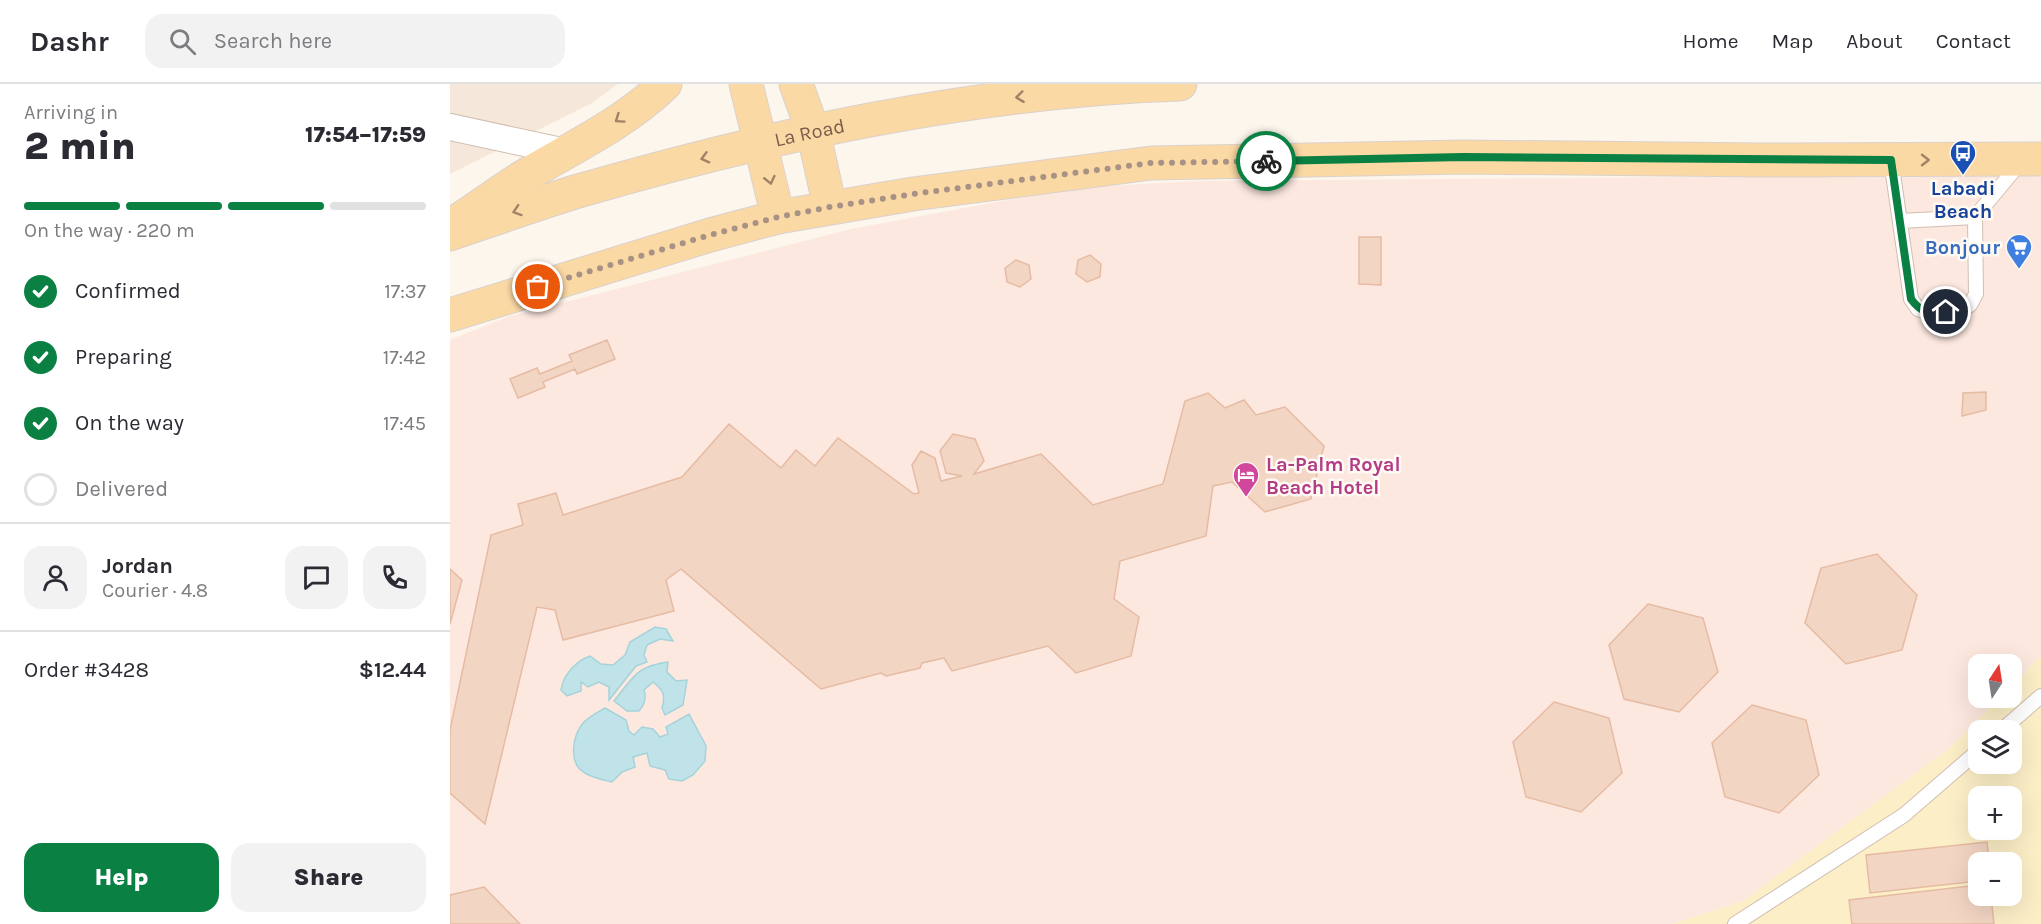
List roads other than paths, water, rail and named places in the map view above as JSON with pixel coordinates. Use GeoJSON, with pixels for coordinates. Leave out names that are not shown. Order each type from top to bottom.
{"type":"FeatureCollection","features":[{"type":"Feature","properties":{"kind":"main road"},"geometry":{"type":"LineString","coordinates":[[450,226],[522,178],[602,131],[654,95],[665,84]]}},
{"type":"Feature","properties":{"kind":"main road"},"geometry":{"type":"LineString","coordinates":[[746,84],[778,217]]}},
{"type":"Feature","properties":{"kind":"main road"},"geometry":{"type":"LineString","coordinates":[[795,84],[813,131],[830,207]]}},
{"type":"Feature","properties":{"kind":"main road","name":"La Road"},"geometry":{"type":"LineString","coordinates":[[450,234],[573,193],[761,142],[813,131],[954,105],[1115,85],[1180,84]]}},
{"type":"Feature","properties":{"kind":"main road"},"geometry":{"type":"LineString","coordinates":[[450,315],[710,235],[778,217],[913,194],[1151,163],[1463,157],[2032,159]]}},
{"type":"Feature","properties":{"kind":"street"},"geometry":{"type":"LineString","coordinates":[[450,128],[566,152]]}},
{"type":"Feature","properties":{"kind":"lane"},"geometry":{"type":"LineString","coordinates":[[1900,221],[1975,217],[2032,159]]}},
{"type":"Feature","properties":{"kind":"lane"},"geometry":{"type":"LineString","coordinates":[[1891,160],[1911,299],[1918,309],[1931,314],[1961,309],[1970,305],[1976,294],[1975,217]]}},
{"type":"Feature","properties":{"kind":"lane"},"geometry":{"type":"LineString","coordinates":[[2013,720],[2041,696]]}},
{"type":"Feature","properties":{"kind":"lane"},"geometry":{"type":"LineString","coordinates":[[1735,924],[1904,815],[1968,760]]}},
{"type":"Feature","properties":{"kind":"water"},"geometry":{"type":"Polygon","coordinates":[[[655,627],[666,629],[673,641],[660,639],[647,645],[644,655],[647,662],[636,666],[609,700],[609,687],[599,682],[588,687],[581,682],[581,691],[567,696],[561,690],[567,674],[580,661],[590,656],[601,664],[613,665],[625,655],[630,642],[655,627]]]}},
{"type":"Feature","properties":{"kind":"water"},"geometry":{"type":"Polygon","coordinates":[[[668,662],[667,672],[676,681],[687,680],[683,705],[665,715],[662,708],[663,693],[653,682],[644,690],[645,701],[639,711],[627,711],[614,701],[636,674],[657,664],[668,662]]]}},
{"type":"Feature","properties":{"kind":"water"},"geometry":{"type":"Polygon","coordinates":[[[605,708],[626,720],[629,731],[634,735],[642,727],[653,729],[660,737],[668,734],[666,727],[689,714],[706,746],[705,761],[693,775],[682,781],[669,779],[665,770],[650,766],[647,753],[633,757],[635,767],[622,772],[612,782],[588,775],[579,768],[576,762],[575,741],[584,722],[605,708]]]}},
{"type":"Feature","properties":{"kind":"place","name":"Labadi Beach"},"geometry":{"type":"Point","coordinates":[1963,176]}},
{"type":"Feature","properties":{"kind":"place","name":"Bonjour"},"geometry":{"type":"Point","coordinates":[2019,270]}},
{"type":"Feature","properties":{"kind":"place","name":"La-Palm Royal Beach Hotel"},"geometry":{"type":"Point","coordinates":[1246,498]}}]}
